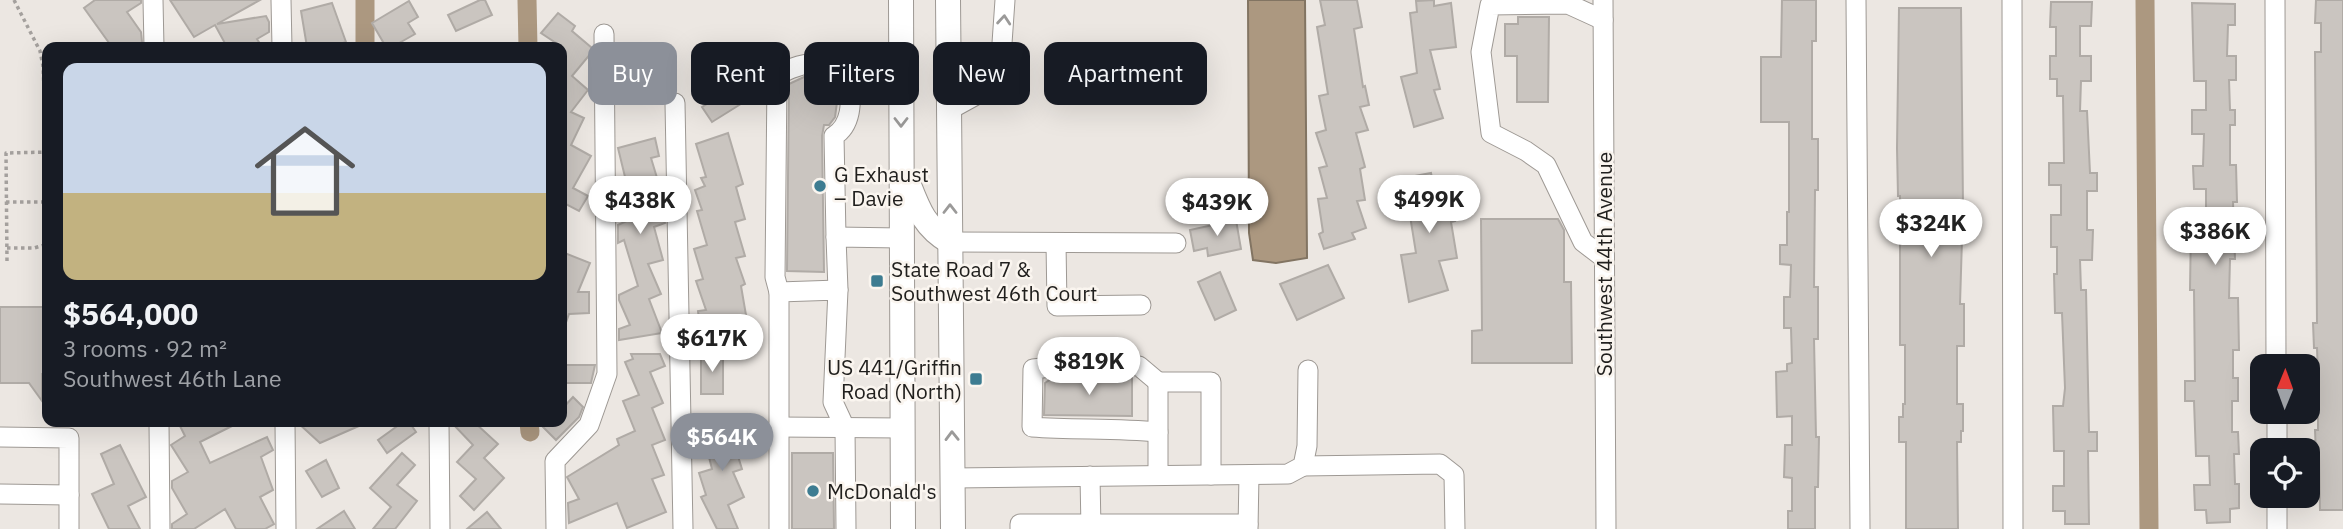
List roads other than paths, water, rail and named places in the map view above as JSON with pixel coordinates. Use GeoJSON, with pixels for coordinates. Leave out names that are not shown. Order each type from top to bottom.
{"type":"FeatureCollection","features":[{"type":"Feature","properties":{"kind":"main road"},"geometry":{"type":"LineString","coordinates":[[901,0],[902,529]]}},
{"type":"Feature","properties":{"kind":"main road"},"geometry":{"type":"LineString","coordinates":[[948,0],[953,529]]}},
{"type":"Feature","properties":{"kind":"main road"},"geometry":{"type":"LineString","coordinates":[[901,163],[920,213],[935,233],[950,242]]}},
{"type":"Feature","properties":{"kind":"street"},"geometry":{"type":"LineString","coordinates":[[153,0],[154,42]]}},
{"type":"Feature","properties":{"kind":"street"},"geometry":{"type":"LineString","coordinates":[[281,0],[282,42]]}},
{"type":"Feature","properties":{"kind":"street"},"geometry":{"type":"LineString","coordinates":[[949,110],[989,88],[1000,72],[1005,0]]}},
{"type":"Feature","properties":{"kind":"street","name":"Southwest 44th Avenue"},"geometry":{"type":"LineString","coordinates":[[1602,0],[1606,529]]}},
{"type":"Feature","properties":{"kind":"street"},"geometry":{"type":"LineString","coordinates":[[1856,0],[1860,529]]}},
{"type":"Feature","properties":{"kind":"street"},"geometry":{"type":"LineString","coordinates":[[2012,0],[2013,529]]}},
{"type":"Feature","properties":{"kind":"street"},"geometry":{"type":"LineString","coordinates":[[2275,0],[2276,354]]}},
{"type":"Feature","properties":{"kind":"street"},"geometry":{"type":"LineString","coordinates":[[1603,20],[1568,4],[1490,5],[1481,52],[1491,133],[1546,165],[1583,242],[1604,258]]}},
{"type":"Feature","properties":{"kind":"street"},"geometry":{"type":"LineString","coordinates":[[556,529],[555,461],[589,425],[607,374],[604,34]]}},
{"type":"Feature","properties":{"kind":"street"},"geometry":{"type":"LineString","coordinates":[[779,529],[779,292],[775,277],[777,78],[788,68],[843,62],[849,66],[849,121],[843,131],[834,136],[838,290],[833,402],[845,428],[846,529]]}},
{"type":"Feature","properties":{"kind":"street"},"geometry":{"type":"LineString","coordinates":[[675,105],[683,529]]}},
{"type":"Feature","properties":{"kind":"street"},"geometry":{"type":"LineString","coordinates":[[836,237],[901,238]]}},
{"type":"Feature","properties":{"kind":"street"},"geometry":{"type":"LineString","coordinates":[[950,242],[1175,243]]}},
{"type":"Feature","properties":{"kind":"street"},"geometry":{"type":"LineString","coordinates":[[1056,243],[1057,306],[1141,305]]}},
{"type":"Feature","properties":{"kind":"street"},"geometry":{"type":"LineString","coordinates":[[779,292],[838,290]]}},
{"type":"Feature","properties":{"kind":"street"},"geometry":{"type":"LineString","coordinates":[[1158,432],[1032,427],[1034,369],[1087,363],[1139,366],[1158,382],[1211,382],[1211,475]]}},
{"type":"Feature","properties":{"kind":"street"},"geometry":{"type":"LineString","coordinates":[[1303,466],[1307,446],[1308,370]]}},
{"type":"Feature","properties":{"kind":"street"},"geometry":{"type":"LineString","coordinates":[[1158,382],[1158,475]]}},
{"type":"Feature","properties":{"kind":"street"},"geometry":{"type":"LineString","coordinates":[[159,427],[160,529]]}},
{"type":"Feature","properties":{"kind":"street"},"geometry":{"type":"LineString","coordinates":[[285,427],[286,529]]}},
{"type":"Feature","properties":{"kind":"street"},"geometry":{"type":"LineString","coordinates":[[439,427],[440,529]]}},
{"type":"Feature","properties":{"kind":"street"},"geometry":{"type":"LineString","coordinates":[[778,427],[902,428]]}},
{"type":"Feature","properties":{"kind":"street"},"geometry":{"type":"LineString","coordinates":[[0,437],[69,430],[69,529]]}},
{"type":"Feature","properties":{"kind":"street"},"geometry":{"type":"LineString","coordinates":[[953,478],[1288,474],[1303,466],[1440,464],[1454,475],[1455,529]]}},
{"type":"Feature","properties":{"kind":"street"},"geometry":{"type":"LineString","coordinates":[[1020,529],[1020,524],[1091,527],[1248,526],[1249,475]]}},
{"type":"Feature","properties":{"kind":"street"},"geometry":{"type":"LineString","coordinates":[[1090,476],[1091,527]]}},
{"type":"Feature","properties":{"kind":"street"},"geometry":{"type":"LineString","coordinates":[[0,494],[69,495]]}},
{"type":"Feature","properties":{"kind":"street"},"geometry":{"type":"LineString","coordinates":[[2277,508],[2277,529]]}},
{"type":"Feature","properties":{"kind":"waterway"},"geometry":{"type":"LineString","coordinates":[[365,0],[365,42]]}},
{"type":"Feature","properties":{"kind":"waterway"},"geometry":{"type":"LineString","coordinates":[[527,0],[528,42]]}},
{"type":"Feature","properties":{"kind":"waterway"},"geometry":{"type":"LineString","coordinates":[[2145,0],[2149,529]]}},
{"type":"Feature","properties":{"kind":"waterway"},"geometry":{"type":"LineString","coordinates":[[530,427],[530,432]]}},
{"type":"Feature","properties":{"kind":"place","name":"G Exhaust – Davie"},"geometry":{"type":"Point","coordinates":[820,186]}},
{"type":"Feature","properties":{"kind":"place","name":"State Road 7 & Southwest 46th Court"},"geometry":{"type":"Point","coordinates":[877,281]}},
{"type":"Feature","properties":{"kind":"place","name":"US 441/Griffin Road (North)"},"geometry":{"type":"Point","coordinates":[976,379]}},
{"type":"Feature","properties":{"kind":"place","name":"McDonald's"},"geometry":{"type":"Point","coordinates":[813,491]}}]}
